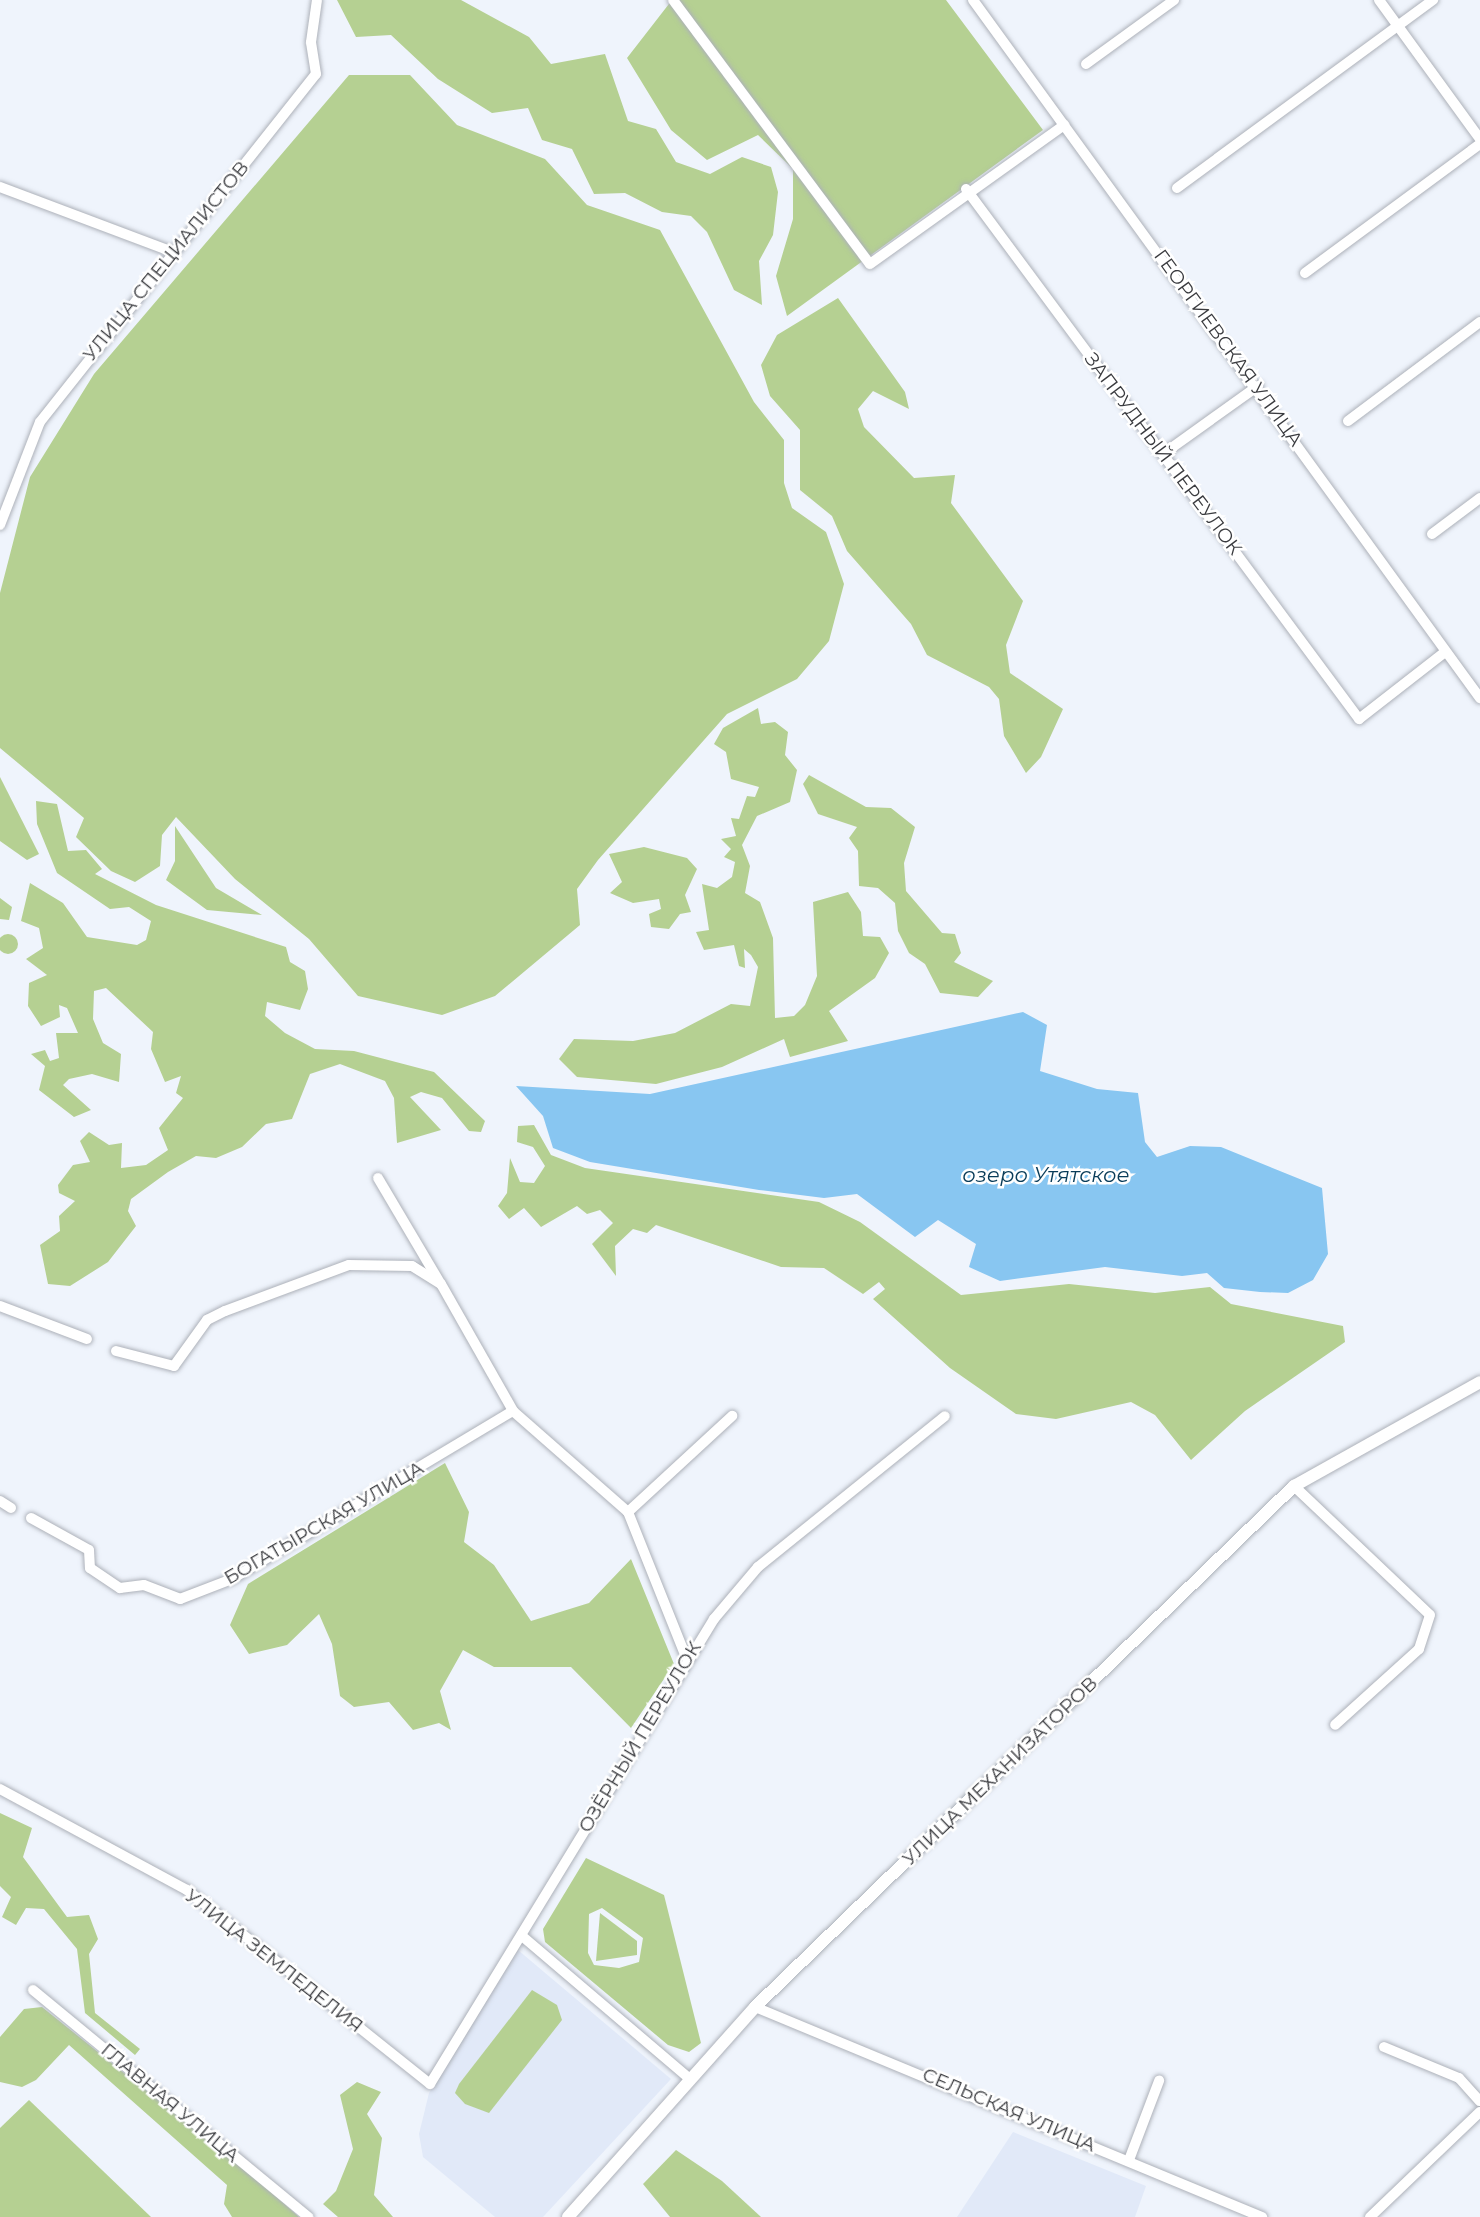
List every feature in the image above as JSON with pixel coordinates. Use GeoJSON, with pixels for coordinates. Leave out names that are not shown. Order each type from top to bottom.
{"type":"FeatureCollection","features":[{"type":"Feature","properties":{"kind":"street","name":"УЛИЦА СПЕЦИАЛИСТОВ"},"geometry":{"type":"LineString","coordinates":[[0,525],[40,422],[316,74],[311,42],[317,0]]}},
{"type":"Feature","properties":{"kind":"street"},"geometry":{"type":"LineString","coordinates":[[673,0],[870,264],[966,189],[1064,125]]}},
{"type":"Feature","properties":{"kind":"street","name":"ГЕОРГИЕВСКАЯ УЛИЦА"},"geometry":{"type":"LineString","coordinates":[[972,0],[1258,386],[1480,698]]}},
{"type":"Feature","properties":{"kind":"street"},"geometry":{"type":"LineString","coordinates":[[1086,64],[1174,0]]}},
{"type":"Feature","properties":{"kind":"street"},"geometry":{"type":"LineString","coordinates":[[1304,273],[1480,142],[1380,0]]}},
{"type":"Feature","properties":{"kind":"street"},"geometry":{"type":"LineString","coordinates":[[1177,188],[1433,0]]}},
{"type":"Feature","properties":{"kind":"street"},"geometry":{"type":"LineString","coordinates":[[0,187],[173,252]]}},
{"type":"Feature","properties":{"kind":"street","name":"ЗАПРУДНЫЙ ПЕРЕУЛОК"},"geometry":{"type":"LineString","coordinates":[[966,189],[1359,719],[1445,652]]}},
{"type":"Feature","properties":{"kind":"street"},"geometry":{"type":"LineString","coordinates":[[1348,421],[1480,322]]}},
{"type":"Feature","properties":{"kind":"street"},"geometry":{"type":"LineString","coordinates":[[1163,454],[1258,386]]}},
{"type":"Feature","properties":{"kind":"street"},"geometry":{"type":"LineString","coordinates":[[1432,534],[1480,498]]}},
{"type":"Feature","properties":{"kind":"street"},"geometry":{"type":"LineString","coordinates":[[378,1178],[513,1411],[628,1512],[686,1657]]}},
{"type":"Feature","properties":{"kind":"street"},"geometry":{"type":"LineString","coordinates":[[117,1351],[174,1366],[207,1320],[349,1265],[412,1266],[441,1284]]}},
{"type":"Feature","properties":{"kind":"street"},"geometry":{"type":"LineString","coordinates":[[0,1306],[87,1339]]}},
{"type":"Feature","properties":{"kind":"street","name":"УЛИЦА МЕХАНИЗАТОРОВ"},"geometry":{"type":"LineString","coordinates":[[568,2217],[755,2007],[1294,1486],[1480,1382]]}},
{"type":"Feature","properties":{"kind":"street","name":"БОГАТЫРСКАЯ УЛИЦА"},"geometry":{"type":"LineString","coordinates":[[31,1518],[89,1550],[90,1568],[120,1588],[144,1585],[180,1599],[232,1579],[513,1411]]}},
{"type":"Feature","properties":{"kind":"street"},"geometry":{"type":"LineString","coordinates":[[628,1512],[732,1416]]}},
{"type":"Feature","properties":{"kind":"street","name":"ОЗЁРНЫЙ ПЕРЕУЛОК"},"geometry":{"type":"LineString","coordinates":[[430,2084],[522,1936],[686,1657],[758,1567],[945,1416]]}},
{"type":"Feature","properties":{"kind":"street"},"geometry":{"type":"LineString","coordinates":[[1294,1486],[1430,1615],[1419,1649],[1335,1725]]}},
{"type":"Feature","properties":{"kind":"street"},"geometry":{"type":"LineString","coordinates":[[0,1501],[11,1508]]}},
{"type":"Feature","properties":{"kind":"street","name":"УЛИЦА ЗЕМЛЕДЕЛИЯ"},"geometry":{"type":"LineString","coordinates":[[0,1789],[187,1890],[430,2084]]}},
{"type":"Feature","properties":{"kind":"street"},"geometry":{"type":"LineString","coordinates":[[522,1936],[690,2078]]}},
{"type":"Feature","properties":{"kind":"street","name":"ГЛАВНАЯ УЛИЦА"},"geometry":{"type":"LineString","coordinates":[[33,1990],[308,2217]]}},
{"type":"Feature","properties":{"kind":"street","name":"СЕЛЬСКАЯ УЛИЦА"},"geometry":{"type":"LineString","coordinates":[[755,2007],[1262,2217]]}},
{"type":"Feature","properties":{"kind":"street"},"geometry":{"type":"LineString","coordinates":[[1384,2047],[1459,2078],[1480,2101]]}},
{"type":"Feature","properties":{"kind":"street"},"geometry":{"type":"LineString","coordinates":[[1129,2160],[1158,2081]]}},
{"type":"Feature","properties":{"kind":"street"},"geometry":{"type":"LineString","coordinates":[[1370,2217],[1480,2112]]}},
{"type":"Feature","properties":{"kind":"shaded area"},"geometry":{"type":"Polygon","coordinates":[[[518,1950],[671,2079],[543,2217],[495,2217],[423,2157],[419,2134],[429,2093],[518,1950]]]}},
{"type":"Feature","properties":{"kind":"shaded area"},"geometry":{"type":"Polygon","coordinates":[[[1013,2132],[1146,2186],[1135,2217],[957,2217],[1013,2132]]]}},
{"type":"Feature","properties":{"kind":"green space"},"geometry":{"type":"Polygon","coordinates":[[[337,0],[461,0],[529,37],[551,64],[605,54],[628,121],[656,129],[676,162],[710,174],[742,157],[771,167],[778,192],[773,235],[759,261],[762,305],[734,290],[707,232],[691,216],[662,212],[625,193],[594,194],[572,149],[542,140],[528,108],[492,113],[438,79],[391,35],[356,37],[337,0]]]}},
{"type":"Feature","properties":{"kind":"green space"},"geometry":{"type":"Polygon","coordinates":[[[672,0],[946,0],[1043,130],[787,316],[776,276],[793,219],[793,169],[758,135],[707,160],[671,130],[627,58],[672,0]]]}},
{"type":"Feature","properties":{"kind":"green space"},"geometry":{"type":"Polygon","coordinates":[[[349,75],[410,75],[457,125],[545,159],[587,205],[660,230],[754,402],[784,440],[784,483],[792,508],[826,532],[844,584],[829,641],[797,679],[727,714],[598,860],[577,889],[580,925],[495,996],[442,1015],[358,996],[309,939],[235,879],[176,817],[162,835],[160,866],[135,882],[111,871],[76,837],[84,818],[0,748],[0,593],[30,477],[94,374],[349,75]]]}},
{"type":"Feature","properties":{"kind":"green space"},"geometry":{"type":"Polygon","coordinates":[[[838,298],[905,392],[909,409],[873,391],[858,409],[864,427],[914,478],[955,475],[951,503],[1023,601],[1006,645],[1010,673],[1063,709],[1041,757],[1026,773],[1004,736],[999,699],[989,687],[927,655],[911,624],[847,551],[832,516],[800,490],[800,430],[770,396],[761,365],[777,335],[838,298]]]}},
{"type":"Feature","properties":{"kind":"green space"},"geometry":{"type":"Polygon","coordinates":[[[758,708],[761,724],[775,722],[788,732],[785,755],[797,770],[790,802],[757,816],[742,845],[750,866],[745,893],[760,902],[773,938],[775,1018],[794,1016],[805,1005],[817,976],[813,902],[848,892],[861,912],[863,936],[880,937],[889,953],[875,978],[829,1011],[848,1041],[790,1057],[784,1039],[722,1067],[656,1084],[577,1077],[559,1059],[574,1039],[633,1041],[675,1033],[731,1004],[750,1006],[758,967],[751,955],[744,949],[745,968],[739,966],[734,945],[704,950],[696,932],[709,930],[702,884],[717,888],[732,877],[735,862],[724,857],[731,849],[721,839],[736,836],[731,818],[739,819],[747,796],[755,797],[759,787],[731,779],[726,752],[714,744],[723,728],[758,708]]]}},
{"type":"Feature","properties":{"kind":"green space"},"geometry":{"type":"Polygon","coordinates":[[[809,775],[866,807],[891,808],[915,827],[904,863],[906,891],[942,933],[955,934],[961,953],[954,962],[993,981],[978,997],[940,993],[925,964],[909,953],[898,931],[895,903],[878,888],[859,886],[858,851],[849,838],[857,827],[818,814],[803,784],[809,775]]]}},
{"type":"Feature","properties":{"kind":"green space"},"geometry":{"type":"Polygon","coordinates":[[[0,777],[39,854],[27,860],[0,841],[0,777]]]}},
{"type":"Feature","properties":{"kind":"green space"},"geometry":{"type":"Polygon","coordinates":[[[36,801],[57,804],[68,851],[86,850],[102,869],[95,874],[156,905],[286,947],[290,962],[305,971],[308,989],[300,1010],[267,1002],[265,1016],[285,1033],[315,1049],[354,1051],[434,1072],[485,1121],[481,1132],[469,1131],[442,1098],[421,1092],[410,1097],[441,1130],[397,1143],[394,1098],[385,1081],[340,1064],[310,1074],[292,1119],[266,1124],[242,1147],[216,1158],[196,1156],[168,1172],[131,1199],[128,1211],[136,1226],[108,1262],[70,1286],[48,1284],[40,1245],[60,1231],[59,1216],[75,1201],[59,1193],[58,1185],[73,1165],[90,1162],[80,1141],[89,1132],[109,1145],[122,1143],[121,1168],[146,1165],[168,1150],[159,1128],[183,1098],[176,1093],[181,1076],[165,1082],[151,1049],[153,1032],[106,988],[94,991],[93,1019],[103,1043],[121,1054],[119,1082],[92,1074],[69,1079],[63,1085],[91,1110],[74,1117],[39,1090],[45,1066],[31,1054],[45,1050],[50,1061],[59,1058],[56,1033],[78,1033],[67,1008],[59,1005],[60,1017],[41,1026],[28,1006],[29,983],[47,975],[26,959],[43,948],[39,928],[21,921],[30,883],[63,903],[87,937],[137,945],[146,940],[151,921],[129,907],[110,909],[57,873],[37,824],[36,801]]]}},
{"type":"Feature","properties":{"kind":"green space"},"geometry":{"type":"Polygon","coordinates":[[[175,826],[216,888],[262,915],[207,910],[166,880],[175,861],[175,826]]]}},
{"type":"Feature","properties":{"kind":"green space"},"geometry":{"type":"Polygon","coordinates":[[[644,847],[687,858],[697,869],[685,895],[691,912],[680,914],[669,929],[651,927],[649,914],[661,909],[659,899],[633,903],[610,893],[622,882],[609,854],[644,847]]]}},
{"type":"Feature","properties":{"kind":"green space"},"geometry":{"type":"Polygon","coordinates":[[[0,898],[12,907],[9,920],[0,919],[0,898]]]}},
{"type":"Feature","properties":{"kind":"green space"},"geometry":{"type":"Polygon","coordinates":[[[4,934],[12,934],[18,944],[12,954],[4,954],[-2,948],[-2,940],[4,934]]]}},
{"type":"Feature","properties":{"kind":"green space"},"geometry":{"type":"Polygon","coordinates":[[[534,1125],[551,1155],[585,1168],[819,1202],[860,1222],[961,1295],[1069,1284],[1155,1293],[1210,1287],[1231,1304],[1343,1326],[1345,1342],[1245,1411],[1191,1460],[1155,1415],[1131,1402],[1056,1419],[1016,1414],[950,1368],[873,1299],[885,1289],[879,1282],[863,1294],[824,1268],[781,1267],[656,1225],[647,1233],[633,1229],[615,1246],[616,1276],[592,1244],[613,1223],[600,1210],[587,1214],[577,1206],[541,1227],[524,1208],[509,1219],[498,1206],[507,1193],[510,1158],[520,1182],[534,1183],[545,1166],[533,1147],[517,1142],[518,1126],[534,1125]]]}},
{"type":"Feature","properties":{"kind":"green space"},"geometry":{"type":"Polygon","coordinates":[[[445,1463],[469,1512],[464,1542],[494,1565],[531,1621],[589,1603],[631,1559],[674,1664],[631,1728],[571,1667],[494,1667],[463,1650],[440,1691],[451,1730],[439,1723],[413,1730],[389,1702],[354,1707],[340,1696],[332,1644],[319,1614],[287,1645],[249,1654],[230,1625],[248,1584],[445,1463]]]}},
{"type":"Feature","properties":{"kind":"green space"},"geometry":{"type":"Polygon","coordinates":[[[0,1813],[32,1828],[23,1857],[67,1917],[89,1915],[98,1939],[89,1954],[95,2013],[140,2049],[135,2055],[85,2013],[77,1949],[44,1909],[26,1908],[16,1925],[2,1917],[11,1897],[0,1886],[0,1813]]]}},
{"type":"Feature","properties":{"kind":"green space"},"geometry":{"type":"Polygon","coordinates":[[[586,1858],[664,1895],[701,2043],[689,2052],[668,2045],[545,1942],[543,1929],[586,1858]],[[602,1908],[589,1914],[588,1953],[594,1965],[619,1968],[639,1962],[643,1938],[602,1908]]]}},
{"type":"Feature","properties":{"kind":"green space"},"geometry":{"type":"Polygon","coordinates":[[[600,1913],[637,1941],[637,1955],[596,1961],[600,1913]]]}},
{"type":"Feature","properties":{"kind":"green space"},"geometry":{"type":"Polygon","coordinates":[[[532,1990],[557,2005],[562,2020],[489,2113],[465,2104],[455,2093],[459,2084],[532,1990]]]}},
{"type":"Feature","properties":{"kind":"green space"},"geometry":{"type":"Polygon","coordinates":[[[42,2007],[261,2183],[299,2217],[232,2217],[224,2204],[227,2185],[69,2045],[36,2080],[22,2087],[0,2082],[0,2037],[24,2009],[42,2007]]]}},
{"type":"Feature","properties":{"kind":"green space"},"geometry":{"type":"Polygon","coordinates":[[[357,2082],[381,2092],[367,2114],[382,2138],[374,2195],[393,2217],[338,2217],[323,2204],[336,2191],[353,2149],[340,2095],[357,2082]]]}},
{"type":"Feature","properties":{"kind":"green space"},"geometry":{"type":"Polygon","coordinates":[[[29,2100],[151,2217],[0,2217],[0,2128],[29,2100]]]}},
{"type":"Feature","properties":{"kind":"green space"},"geometry":{"type":"Polygon","coordinates":[[[676,2150],[722,2181],[761,2217],[670,2217],[643,2184],[676,2150]]]}},
{"type":"Feature","properties":{"kind":"water","name":"озеро Утятское"},"geometry":{"type":"Polygon","coordinates":[[[1023,1012],[1047,1025],[1040,1071],[1097,1089],[1138,1093],[1145,1142],[1157,1157],[1190,1146],[1221,1147],[1322,1188],[1328,1254],[1313,1280],[1288,1293],[1260,1292],[1224,1288],[1207,1273],[1182,1276],[1105,1267],[1000,1281],[969,1267],[976,1244],[938,1220],[915,1237],[857,1194],[824,1198],[759,1190],[590,1162],[553,1148],[543,1116],[516,1086],[650,1094],[1023,1012]]]}}]}
